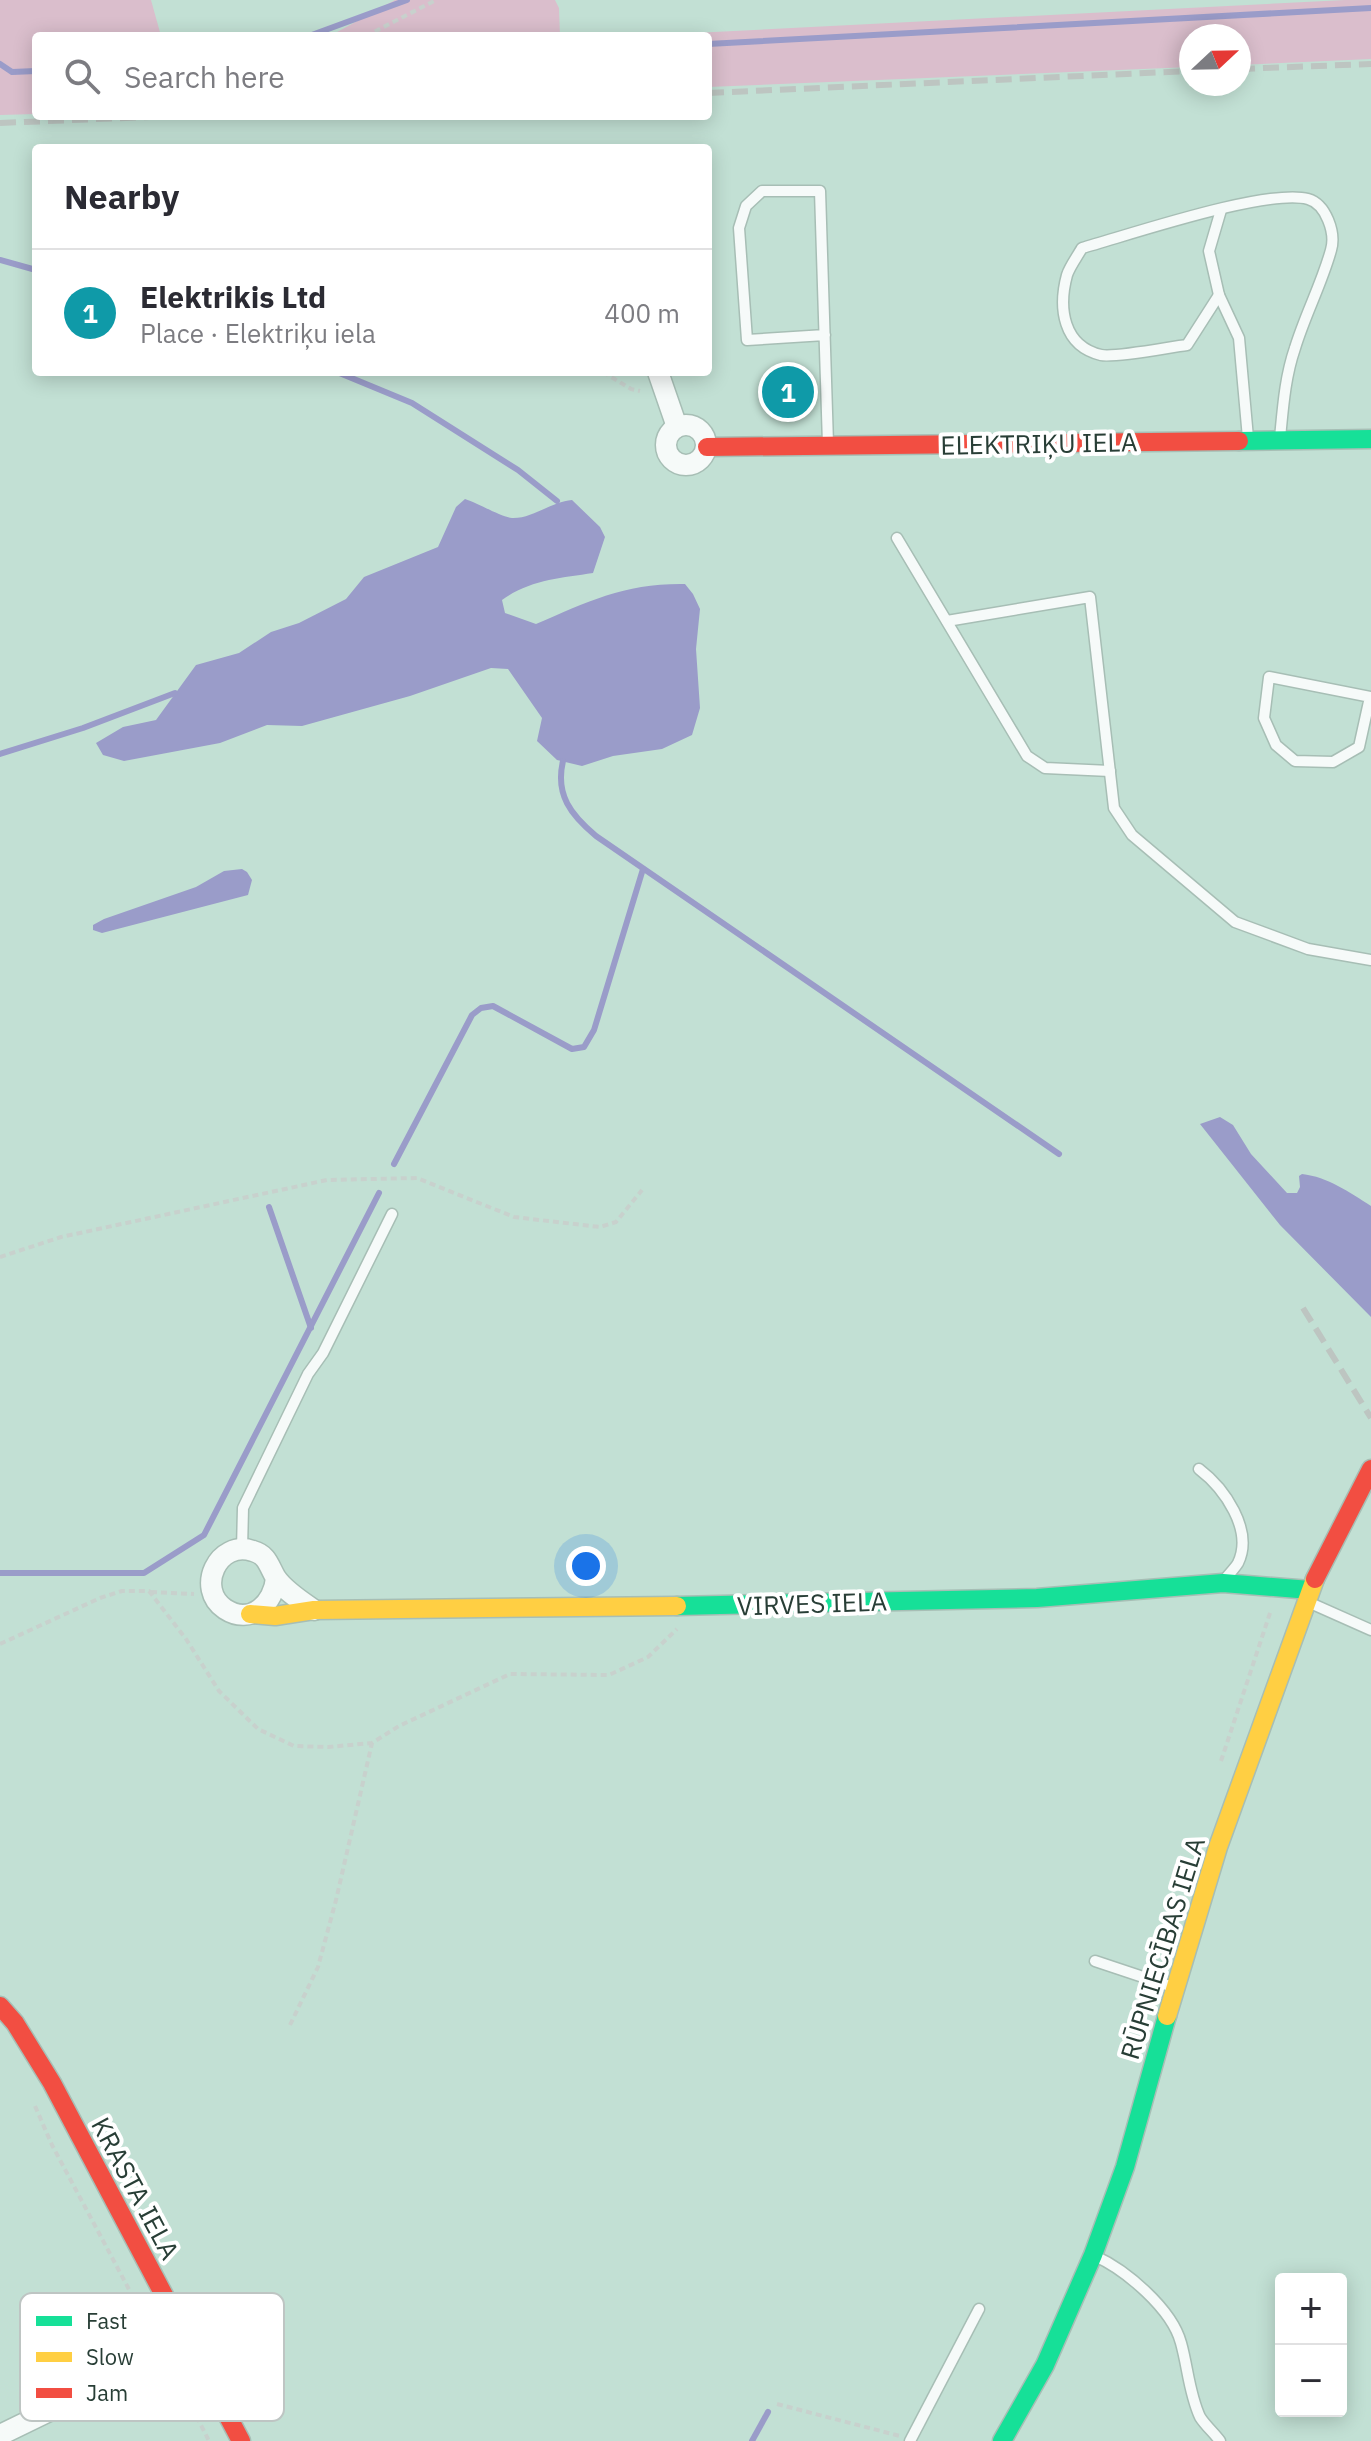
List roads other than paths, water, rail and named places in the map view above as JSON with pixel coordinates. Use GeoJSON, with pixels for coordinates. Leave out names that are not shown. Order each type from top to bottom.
{"type":"FeatureCollection","features":[{"type":"Feature","properties":{"kind":"street","name":"ELEKTRIĶU IELA"},"geometry":{"type":"LineString","coordinates":[[659,376],[677,427],[668,437],[667,451],[675,462],[688,466],[701,460],[707,447],[1371,439]]}},
{"type":"Feature","properties":{"kind":"street"},"geometry":{"type":"LineString","coordinates":[[677,427],[691,425],[698,428],[707,447]]}},
{"type":"Feature","properties":{"kind":"street","name":"RŪPNIECĪBAS IELA"},"geometry":{"type":"LineString","coordinates":[[1002,2441],[1045,2365],[1093,2255],[1125,2167],[1218,1847],[1308,1596],[1371,1469]]}},
{"type":"Feature","properties":{"kind":"street"},"geometry":{"type":"LineString","coordinates":[[242,1549],[264,1557],[272,1566],[276,1578],[296,1598],[314,1610]]}},
{"type":"Feature","properties":{"kind":"street","name":"VIRVES IELA"},"geometry":{"type":"LineString","coordinates":[[242,1549],[220,1558],[213,1568],[210,1580],[212,1592],[227,1610],[238,1614],[275,1616],[314,1610],[702,1606],[1037,1598],[1223,1583],[1308,1596]]}},
{"type":"Feature","properties":{"kind":"street"},"geometry":{"type":"LineString","coordinates":[[250,1614],[270,1600],[276,1578]]}},
{"type":"Feature","properties":{"kind":"street","name":"KRASTA IELA"},"geometry":{"type":"LineString","coordinates":[[0,2006],[15,2023],[52,2083],[163,2293]]}},
{"type":"Feature","properties":{"kind":"street"},"geometry":{"type":"LineString","coordinates":[[0,2435],[29,2421]]}},
{"type":"Feature","properties":{"kind":"street","name":"KRASTA IELA"},"geometry":{"type":"LineString","coordinates":[[230,2421],[241,2441]]}},
{"type":"Feature","properties":{"kind":"lane"},"geometry":{"type":"LineString","coordinates":[[825,335],[747,340],[739,228],[746,206],[762,191],[820,191],[825,335],[828,446]]}},
{"type":"Feature","properties":{"kind":"lane"},"geometry":{"type":"LineString","coordinates":[[1219,295],[1187,345],[1103,356],[1076,344],[1068,332],[1063,304],[1068,273],[1082,248],[1221,210],[1286,196],[1312,199],[1327,215],[1332,246],[1294,349],[1284,390],[1280,440]]}},
{"type":"Feature","properties":{"kind":"lane"},"geometry":{"type":"LineString","coordinates":[[1221,210],[1209,251],[1219,295],[1239,338],[1248,440]]}},
{"type":"Feature","properties":{"kind":"lane"},"geometry":{"type":"LineString","coordinates":[[897,538],[1027,756],[1045,768],[1110,771]]}},
{"type":"Feature","properties":{"kind":"lane"},"geometry":{"type":"LineString","coordinates":[[947,621],[1090,597],[1114,808],[1132,835],[1235,922],[1308,949],[1371,960]]}},
{"type":"Feature","properties":{"kind":"lane"},"geometry":{"type":"LineString","coordinates":[[1269,677],[1371,697],[1365,749],[1333,762],[1295,761],[1276,745],[1264,718],[1269,677]]}},
{"type":"Feature","properties":{"kind":"lane"},"geometry":{"type":"LineString","coordinates":[[242,1549],[243,1508],[308,1374],[323,1353],[392,1214]]}},
{"type":"Feature","properties":{"kind":"lane"},"geometry":{"type":"LineString","coordinates":[[1199,1469],[1213,1479],[1237,1517],[1242,1538],[1239,1562],[1223,1583]]}},
{"type":"Feature","properties":{"kind":"lane"},"geometry":{"type":"LineString","coordinates":[[1308,1596],[1371,1630]]}},
{"type":"Feature","properties":{"kind":"lane"},"geometry":{"type":"LineString","coordinates":[[1095,1961],[1175,1988]]}},
{"type":"Feature","properties":{"kind":"lane"},"geometry":{"type":"LineString","coordinates":[[1093,2255],[1126,2272],[1170,2319],[1181,2341],[1189,2384],[1201,2418],[1220,2441]]}},
{"type":"Feature","properties":{"kind":"lane"},"geometry":{"type":"LineString","coordinates":[[910,2440],[979,2309]]}},
{"type":"Feature","properties":{"kind":"water"},"geometry":{"type":"Polygon","coordinates":[[[465,499],[512,518],[572,500],[600,527],[605,537],[593,573],[546,581],[512,593],[502,600],[505,613],[536,624],[626,590],[685,584],[700,609],[696,649],[700,708],[692,735],[662,749],[613,756],[582,766],[557,760],[537,741],[542,718],[508,669],[491,668],[410,696],[302,726],[267,725],[220,743],[124,761],[103,755],[96,743],[123,727],[156,720],[196,665],[239,653],[271,632],[299,623],[346,599],[364,577],[438,547],[456,507],[465,499]]]}},
{"type":"Feature","properties":{"kind":"water"},"geometry":{"type":"Polygon","coordinates":[[[242,869],[252,880],[248,895],[102,933],[93,930],[93,925],[104,919],[196,887],[224,871],[242,869]]]}},
{"type":"Feature","properties":{"kind":"water"},"geometry":{"type":"Polygon","coordinates":[[[1220,1117],[1233,1125],[1251,1154],[1287,1193],[1297,1193],[1302,1174],[1329,1182],[1371,1206],[1371,1317],[1280,1225],[1200,1124],[1220,1117]]]}},
{"type":"Feature","properties":{"kind":"waterway"},"geometry":{"type":"LineString","coordinates":[[320,32],[407,0]]}},
{"type":"Feature","properties":{"kind":"waterway"},"geometry":{"type":"LineString","coordinates":[[712,44],[1371,8]]}},
{"type":"Feature","properties":{"kind":"waterway"},"geometry":{"type":"LineString","coordinates":[[0,64],[12,72],[32,71]]}},
{"type":"Feature","properties":{"kind":"waterway"},"geometry":{"type":"LineString","coordinates":[[0,260],[32,269]]}},
{"type":"Feature","properties":{"kind":"waterway"},"geometry":{"type":"LineString","coordinates":[[347,376],[412,403],[518,470],[557,501]]}},
{"type":"Feature","properties":{"kind":"waterway"},"geometry":{"type":"LineString","coordinates":[[0,754],[83,728],[175,693]]}},
{"type":"Feature","properties":{"kind":"waterway"},"geometry":{"type":"LineString","coordinates":[[563,761],[563,794],[572,812],[596,836],[1059,1154]]}},
{"type":"Feature","properties":{"kind":"waterway"},"geometry":{"type":"LineString","coordinates":[[394,1164],[472,1015],[481,1008],[493,1006],[572,1049],[584,1047],[594,1030],[643,869]]}},
{"type":"Feature","properties":{"kind":"waterway"},"geometry":{"type":"LineString","coordinates":[[0,1573],[144,1573],[204,1535],[379,1193]]}},
{"type":"Feature","properties":{"kind":"waterway"},"geometry":{"type":"LineString","coordinates":[[269,1207],[311,1328]]}},
{"type":"Feature","properties":{"kind":"waterway"},"geometry":{"type":"LineString","coordinates":[[752,2441],[768,2412]]}},
{"type":"Feature","properties":{"kind":"railway"},"geometry":{"type":"LineString","coordinates":[[1251,69],[1371,64]]}},
{"type":"Feature","properties":{"kind":"railway"},"geometry":{"type":"LineString","coordinates":[[712,93],[1179,72]]}},
{"type":"Feature","properties":{"kind":"railway"},"geometry":{"type":"LineString","coordinates":[[0,123],[74,120]]}},
{"type":"Feature","properties":{"kind":"railway"},"geometry":{"type":"LineString","coordinates":[[1303,1308],[1371,1418]]}},
{"type":"Feature","properties":{"kind":"place","name":"Elektrikis Ltd"},"geometry":{"type":"Point","coordinates":[788,392]}}]}
